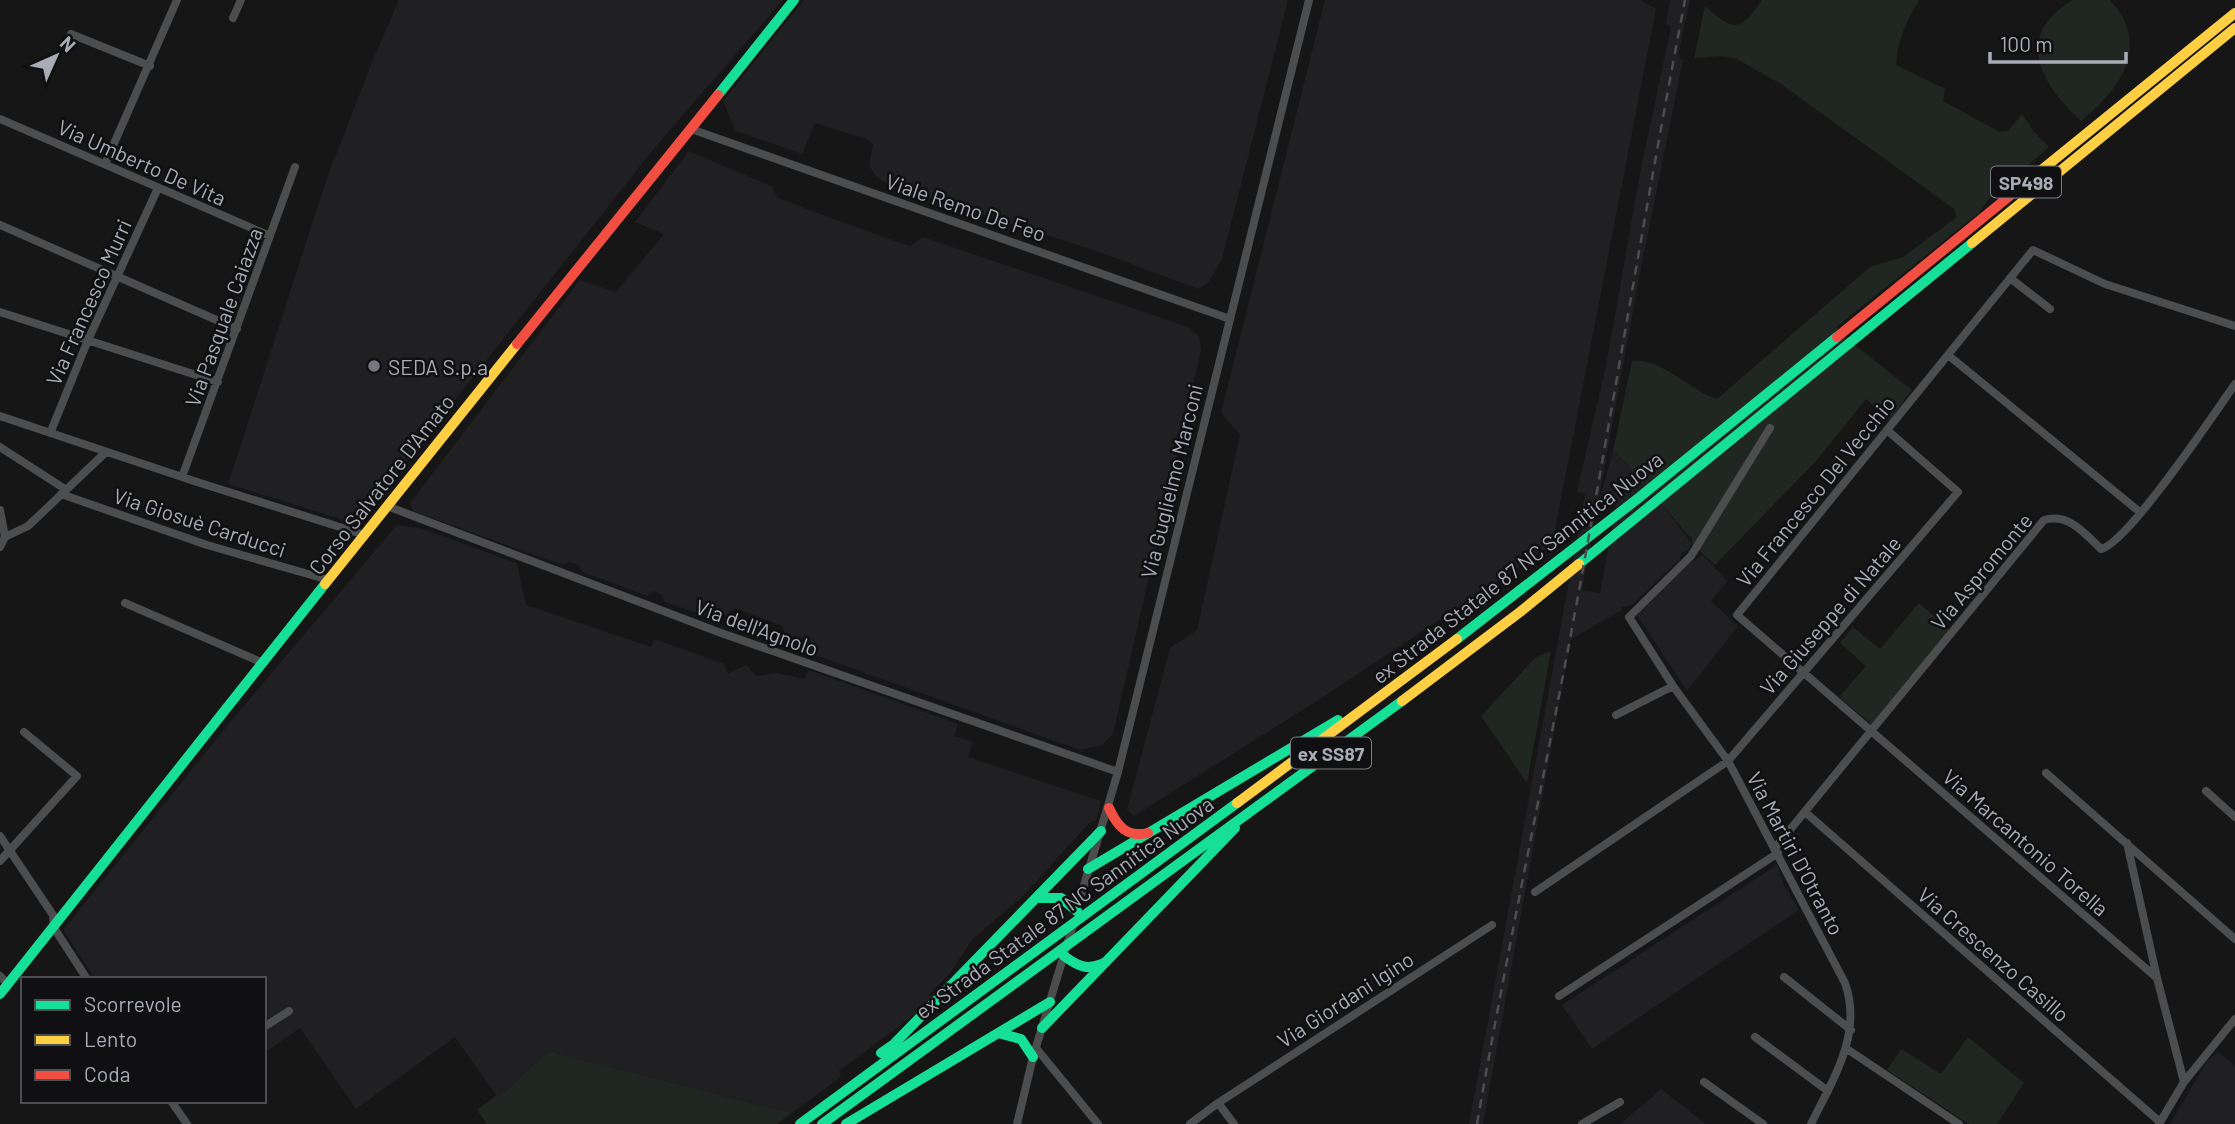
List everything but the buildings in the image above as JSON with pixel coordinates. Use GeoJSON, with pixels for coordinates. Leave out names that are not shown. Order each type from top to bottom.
{"type":"FeatureCollection","features":[{"type":"Feature","properties":{"kind":"main road","name":"Corso Salvatore D'Amato"},"geometry":{"type":"LineString","coordinates":[[0,994],[4,980],[54,928],[387,506],[794,0]]}},
{"type":"Feature","properties":{"kind":"main road","name":"ex Strada Statale 87 NC Sannitica Nuova"},"geometry":{"type":"LineString","coordinates":[[804,1121],[1386,694],[1636,500],[2235,13]]}},
{"type":"Feature","properties":{"kind":"main road","name":"ex Strada Statale 87 NC Sannitica Nuova"},"geometry":{"type":"LineString","coordinates":[[822,1124],[1520,612],[2235,28]]}},
{"type":"Feature","properties":{"kind":"main road"},"geometry":{"type":"LineString","coordinates":[[1088,869],[1335,721],[1386,694]]}},
{"type":"Feature","properties":{"kind":"main road"},"geometry":{"type":"LineString","coordinates":[[1109,808],[1115,823],[1128,835],[1138,836],[1152,831]]}},
{"type":"Feature","properties":{"kind":"main road"},"geometry":{"type":"LineString","coordinates":[[1042,1028],[1222,845],[1247,814]]}},
{"type":"Feature","properties":{"kind":"main road"},"geometry":{"type":"LineString","coordinates":[[804,1121],[851,1075],[894,1044],[1101,831]]}},
{"type":"Feature","properties":{"kind":"main road"},"geometry":{"type":"LineString","coordinates":[[1037,898],[1060,898],[1077,911]]}},
{"type":"Feature","properties":{"kind":"main road"},"geometry":{"type":"LineString","coordinates":[[1063,957],[1083,969],[1095,968],[1110,959]]}},
{"type":"Feature","properties":{"kind":"main road"},"geometry":{"type":"LineString","coordinates":[[846,1124],[1050,1002]]}},
{"type":"Feature","properties":{"kind":"main road"},"geometry":{"type":"LineString","coordinates":[[998,1033],[1021,1039],[1035,1052]]}},
{"type":"Feature","properties":{"kind":"street"},"geometry":{"type":"LineString","coordinates":[[105,164],[177,0]]}},
{"type":"Feature","properties":{"kind":"street"},"geometry":{"type":"LineString","coordinates":[[233,18],[241,0]]}},
{"type":"Feature","properties":{"kind":"street","name":"Via Guglielmo Marconi"},"geometry":{"type":"LineString","coordinates":[[1017,1124],[1088,869],[1109,808],[1309,0]]}},
{"type":"Feature","properties":{"kind":"street"},"geometry":{"type":"LineString","coordinates":[[71,34],[150,66]]}},
{"type":"Feature","properties":{"kind":"street","name":"Via Umberto De Vita"},"geometry":{"type":"LineString","coordinates":[[0,119],[270,236]]}},
{"type":"Feature","properties":{"kind":"street","name":"Viale Remo De Feo"},"geometry":{"type":"LineString","coordinates":[[691,128],[1230,319]]}},
{"type":"Feature","properties":{"kind":"street","name":"Via Pasquale Caiazza"},"geometry":{"type":"LineString","coordinates":[[182,477],[295,167]]}},
{"type":"Feature","properties":{"kind":"street","name":"Via Francesco Murri"},"geometry":{"type":"LineString","coordinates":[[51,431],[88,340],[158,188]]}},
{"type":"Feature","properties":{"kind":"street"},"geometry":{"type":"LineString","coordinates":[[0,225],[237,329]]}},
{"type":"Feature","properties":{"kind":"street","name":"Via Francesco Del Vecchio"},"geometry":{"type":"LineString","coordinates":[[1872,732],[1737,615],[2033,250],[2105,284],[2235,326]]}},
{"type":"Feature","properties":{"kind":"street"},"geometry":{"type":"LineString","coordinates":[[2010,278],[2050,309]]}},
{"type":"Feature","properties":{"kind":"street"},"geometry":{"type":"LineString","coordinates":[[0,312],[218,382]]}},
{"type":"Feature","properties":{"kind":"street"},"geometry":{"type":"LineString","coordinates":[[1948,355],[2141,513]]}},
{"type":"Feature","properties":{"kind":"street","name":"Via Aspromonte"},"geometry":{"type":"LineString","coordinates":[[1872,732],[2044,520],[2055,517],[2073,524],[2101,549],[2109,547],[2141,513],[2235,384]]}},
{"type":"Feature","properties":{"kind":"street"},"geometry":{"type":"LineString","coordinates":[[0,416],[365,535]]}},
{"type":"Feature","properties":{"kind":"street","name":"Via Martiri D'Otranto"},"geometry":{"type":"LineString","coordinates":[[1770,428],[1691,556],[1629,617],[1728,761],[1845,983],[1850,999],[1851,1030],[1847,1049],[1811,1124]]}},
{"type":"Feature","properties":{"kind":"street","name":"Via Giuseppe di Natale"},"geometry":{"type":"LineString","coordinates":[[1535,892],[1728,761],[1958,492],[1886,430]]}},
{"type":"Feature","properties":{"kind":"street","name":"Via Giosuè Carducci"},"geometry":{"type":"LineString","coordinates":[[0,447],[63,491],[207,545],[329,580]]}},
{"type":"Feature","properties":{"kind":"street"},"geometry":{"type":"LineString","coordinates":[[5,537],[28,526],[106,452]]}},
{"type":"Feature","properties":{"kind":"street","name":"Via dell'Agnolo"},"geometry":{"type":"LineString","coordinates":[[387,506],[721,633],[1118,772]]}},
{"type":"Feature","properties":{"kind":"street"},"geometry":{"type":"LineString","coordinates":[[0,510],[5,537],[0,547]]}},
{"type":"Feature","properties":{"kind":"street"},"geometry":{"type":"LineString","coordinates":[[125,603],[263,663]]}},
{"type":"Feature","properties":{"kind":"street"},"geometry":{"type":"LineString","coordinates":[[1616,715],[1674,686]]}},
{"type":"Feature","properties":{"kind":"street"},"geometry":{"type":"LineString","coordinates":[[0,861],[77,776],[24,732]]}},
{"type":"Feature","properties":{"kind":"street"},"geometry":{"type":"LineString","coordinates":[[1559,996],[1776,850],[1805,811],[1872,732]]}},
{"type":"Feature","properties":{"kind":"street","name":"Via Marcantonio Torella"},"geometry":{"type":"LineString","coordinates":[[1872,732],[2157,978]]}},
{"type":"Feature","properties":{"kind":"street"},"geometry":{"type":"LineString","coordinates":[[2046,774],[2235,939]]}},
{"type":"Feature","properties":{"kind":"street"},"geometry":{"type":"LineString","coordinates":[[2206,791],[2235,817]]}},
{"type":"Feature","properties":{"kind":"street","name":"Via Crescenzo Casillo"},"geometry":{"type":"LineString","coordinates":[[1805,811],[2159,1123]]}},
{"type":"Feature","properties":{"kind":"street"},"geometry":{"type":"LineString","coordinates":[[0,836],[53,915],[54,928],[86,977]]}},
{"type":"Feature","properties":{"kind":"street"},"geometry":{"type":"LineString","coordinates":[[2127,842],[2157,978],[2184,1082]]}},
{"type":"Feature","properties":{"kind":"street","name":"Via Giordani Igino"},"geometry":{"type":"LineString","coordinates":[[1190,1124],[1218,1103],[1492,925]]}},
{"type":"Feature","properties":{"kind":"street"},"geometry":{"type":"LineString","coordinates":[[1784,977],[1851,1030]]}},
{"type":"Feature","properties":{"kind":"street"},"geometry":{"type":"LineString","coordinates":[[266,1026],[289,1010]]}},
{"type":"Feature","properties":{"kind":"street"},"geometry":{"type":"LineString","coordinates":[[2159,1123],[2184,1082],[2235,1019]]}},
{"type":"Feature","properties":{"kind":"street"},"geometry":{"type":"LineString","coordinates":[[1755,1037],[1828,1091]]}},
{"type":"Feature","properties":{"kind":"street"},"geometry":{"type":"LineString","coordinates":[[1847,1049],[1959,1124]]}},
{"type":"Feature","properties":{"kind":"street"},"geometry":{"type":"LineString","coordinates":[[1035,1052],[1098,1124]]}},
{"type":"Feature","properties":{"kind":"street"},"geometry":{"type":"LineString","coordinates":[[1704,1082],[1763,1124]]}},
{"type":"Feature","properties":{"kind":"street"},"geometry":{"type":"LineString","coordinates":[[1581,1124],[1619,1102]]}},
{"type":"Feature","properties":{"kind":"street"},"geometry":{"type":"LineString","coordinates":[[172,1103],[187,1124]]}},
{"type":"Feature","properties":{"kind":"street"},"geometry":{"type":"LineString","coordinates":[[1218,1103],[1234,1124]]}},
{"type":"Feature","properties":{"kind":"shaded area"},"geometry":{"type":"Polygon","coordinates":[[[399,0],[783,0],[656,146],[357,524],[228,484],[327,178],[399,0]]]}},
{"type":"Feature","properties":{"kind":"shaded area"},"geometry":{"type":"Polygon","coordinates":[[[804,0],[1288,0],[1222,259],[1209,282],[1198,289],[1099,252],[886,183],[876,176],[869,166],[873,145],[869,140],[815,123],[802,154],[736,131],[723,101],[804,0]]]}},
{"type":"Feature","properties":{"kind":"shaded area"},"geometry":{"type":"Polygon","coordinates":[[[1325,0],[1640,0],[1656,9],[1552,545],[1331,692],[1134,816],[1127,810],[1170,648],[1197,630],[1240,435],[1221,413],[1325,0]]]}},
{"type":"Feature","properties":{"kind":"shaded area"},"geometry":{"type":"Polygon","coordinates":[[[1670,0],[1690,0],[1679,52],[1680,59],[1683,60],[1640,273],[1582,590],[1600,593],[1616,505],[1599,502],[1613,451],[1645,482],[1692,544],[1632,605],[1621,607],[1622,610],[1571,639],[1483,1124],[1469,1124],[1585,494],[1577,491],[1606,366],[1641,168],[1671,27],[1666,23],[1670,0]]]}},
{"type":"Feature","properties":{"kind":"shaded area"},"geometry":{"type":"Polygon","coordinates":[[[1762,0],[1919,0],[1903,31],[1896,65],[1945,89],[1943,101],[2000,132],[2008,131],[2022,114],[2034,132],[2049,147],[1988,200],[1980,212],[1836,327],[1912,390],[1890,420],[1866,399],[1816,461],[1715,565],[1692,544],[1692,539],[1613,451],[1632,361],[1654,364],[1717,399],[1870,267],[1903,257],[1957,217],[1954,209],[1781,84],[1737,59],[1720,56],[1694,58],[1705,6],[1723,20],[1736,25],[1748,18],[1762,0]]]}},
{"type":"Feature","properties":{"kind":"shaded area"},"geometry":{"type":"Polygon","coordinates":[[[2073,0],[2110,0],[2122,17],[2129,34],[2130,50],[2118,81],[2108,95],[2081,121],[2054,91],[2039,60],[2038,44],[2043,28],[2054,14],[2073,0]]]}},
{"type":"Feature","properties":{"kind":"shaded area"},"geometry":{"type":"Polygon","coordinates":[[[689,151],[771,186],[778,198],[850,225],[910,246],[923,237],[1188,327],[1199,336],[1201,350],[1113,734],[1102,745],[1080,750],[787,645],[783,626],[735,608],[718,620],[665,602],[661,594],[653,591],[647,596],[582,572],[579,565],[569,562],[562,565],[413,511],[410,503],[580,280],[616,292],[664,234],[635,222],[689,151]]]}},
{"type":"Feature","properties":{"kind":"shaded area"},"geometry":{"type":"Polygon","coordinates":[[[397,525],[420,528],[517,563],[526,605],[651,647],[654,639],[724,664],[728,674],[746,665],[757,676],[777,673],[804,679],[809,670],[958,724],[954,736],[973,742],[968,757],[1101,801],[1096,821],[1090,822],[1023,896],[972,940],[950,973],[929,995],[933,996],[914,1015],[839,1071],[841,1077],[792,1113],[548,1051],[498,1098],[455,1037],[356,1109],[300,1028],[266,1052],[266,977],[94,977],[63,930],[231,721],[397,525]]]}},
{"type":"Feature","properties":{"kind":"shaded area"},"geometry":{"type":"Polygon","coordinates":[[[1703,555],[1728,581],[1711,601],[1738,626],[1687,691],[1637,615],[1690,563],[1703,555]]]}},
{"type":"Feature","properties":{"kind":"shaded area"},"geometry":{"type":"Polygon","coordinates":[[[1919,603],[1951,631],[1872,725],[1839,697],[1866,666],[1840,643],[1853,627],[1880,649],[1919,603]]]}},
{"type":"Feature","properties":{"kind":"shaded area"},"geometry":{"type":"Polygon","coordinates":[[[1551,651],[1527,783],[1481,716],[1536,657],[1551,651]]]}},
{"type":"Feature","properties":{"kind":"shaded area"},"geometry":{"type":"Polygon","coordinates":[[[1777,865],[1784,885],[1799,910],[1592,1049],[1562,1005],[1777,865]]]}},
{"type":"Feature","properties":{"kind":"shaded area"},"geometry":{"type":"Polygon","coordinates":[[[1968,1037],[2024,1083],[1997,1124],[1969,1124],[1887,1070],[1901,1049],[1941,1074],[1968,1037]]]}},
{"type":"Feature","properties":{"kind":"shaded area"},"geometry":{"type":"Polygon","coordinates":[[[548,1051],[792,1113],[777,1124],[487,1124],[477,1110],[497,1095],[499,1097],[548,1051]]]}},
{"type":"Feature","properties":{"kind":"shaded area"},"geometry":{"type":"Polygon","coordinates":[[[2218,1052],[2235,1066],[2235,1124],[2170,1124],[2208,1060],[2218,1052]]]}},
{"type":"Feature","properties":{"kind":"shaded area"},"geometry":{"type":"Polygon","coordinates":[[[1661,1089],[1706,1124],[1620,1124],[1661,1089]]]}},
{"type":"Feature","properties":{"kind":"railway"},"geometry":{"type":"LineString","coordinates":[[1477,1124],[1570,639],[1685,0]]}},
{"type":"Feature","properties":{"kind":"traffic: fast"},"geometry":{"type":"LineString","coordinates":[[718,95],[794,0]]}},
{"type":"Feature","properties":{"kind":"traffic: fast"},"geometry":{"type":"LineString","coordinates":[[1579,564],[1972,243]]}},
{"type":"Feature","properties":{"kind":"traffic: fast"},"geometry":{"type":"LineString","coordinates":[[1457,639],[1636,500],[1837,337]]}},
{"type":"Feature","properties":{"kind":"traffic: fast"},"geometry":{"type":"LineString","coordinates":[[0,994],[325,584]]}},
{"type":"Feature","properties":{"kind":"traffic: fast"},"geometry":{"type":"LineString","coordinates":[[822,1124],[1402,701]]}},
{"type":"Feature","properties":{"kind":"traffic: fast"},"geometry":{"type":"LineString","coordinates":[[1088,869],[1338,720]]}},
{"type":"Feature","properties":{"kind":"traffic: fast"},"geometry":{"type":"LineString","coordinates":[[800,1124],[1237,803]]}},
{"type":"Feature","properties":{"kind":"traffic: fast"},"geometry":{"type":"LineString","coordinates":[[1042,1028],[1235,828]]}},
{"type":"Feature","properties":{"kind":"traffic: fast"},"geometry":{"type":"LineString","coordinates":[[881,1053],[894,1044],[1101,831]]}},
{"type":"Feature","properties":{"kind":"traffic: fast"},"geometry":{"type":"LineString","coordinates":[[1037,898],[1061,898],[1077,911]]}},
{"type":"Feature","properties":{"kind":"traffic: fast"},"geometry":{"type":"LineString","coordinates":[[1064,956],[1084,966],[1106,962]]}},
{"type":"Feature","properties":{"kind":"traffic: fast"},"geometry":{"type":"LineString","coordinates":[[846,1124],[1050,1002]]}},
{"type":"Feature","properties":{"kind":"traffic: fast"},"geometry":{"type":"LineString","coordinates":[[998,1033],[1021,1039],[1033,1057]]}},
{"type":"Feature","properties":{"kind":"traffic: slow"},"geometry":{"type":"LineString","coordinates":[[2028,181],[2235,13]]}},
{"type":"Feature","properties":{"kind":"traffic: slow"},"geometry":{"type":"LineString","coordinates":[[1972,243],[2235,28]]}},
{"type":"Feature","properties":{"kind":"traffic: slow"},"geometry":{"type":"LineString","coordinates":[[325,584],[517,344]]}},
{"type":"Feature","properties":{"kind":"traffic: slow"},"geometry":{"type":"LineString","coordinates":[[1402,701],[1579,564]]}},
{"type":"Feature","properties":{"kind":"traffic: slow"},"geometry":{"type":"LineString","coordinates":[[1237,803],[1457,639]]}},
{"type":"Feature","properties":{"kind":"traffic: jam"},"geometry":{"type":"LineString","coordinates":[[517,344],[718,95]]}},
{"type":"Feature","properties":{"kind":"traffic: jam"},"geometry":{"type":"LineString","coordinates":[[1837,337],[2028,181]]}},
{"type":"Feature","properties":{"kind":"traffic: jam"},"geometry":{"type":"LineString","coordinates":[[1109,808],[1124,829],[1134,834],[1148,833]]}},
{"type":"Feature","properties":{"kind":"place","name":"SEDA S.p.a"},"geometry":{"type":"Point","coordinates":[374,366]}}]}
